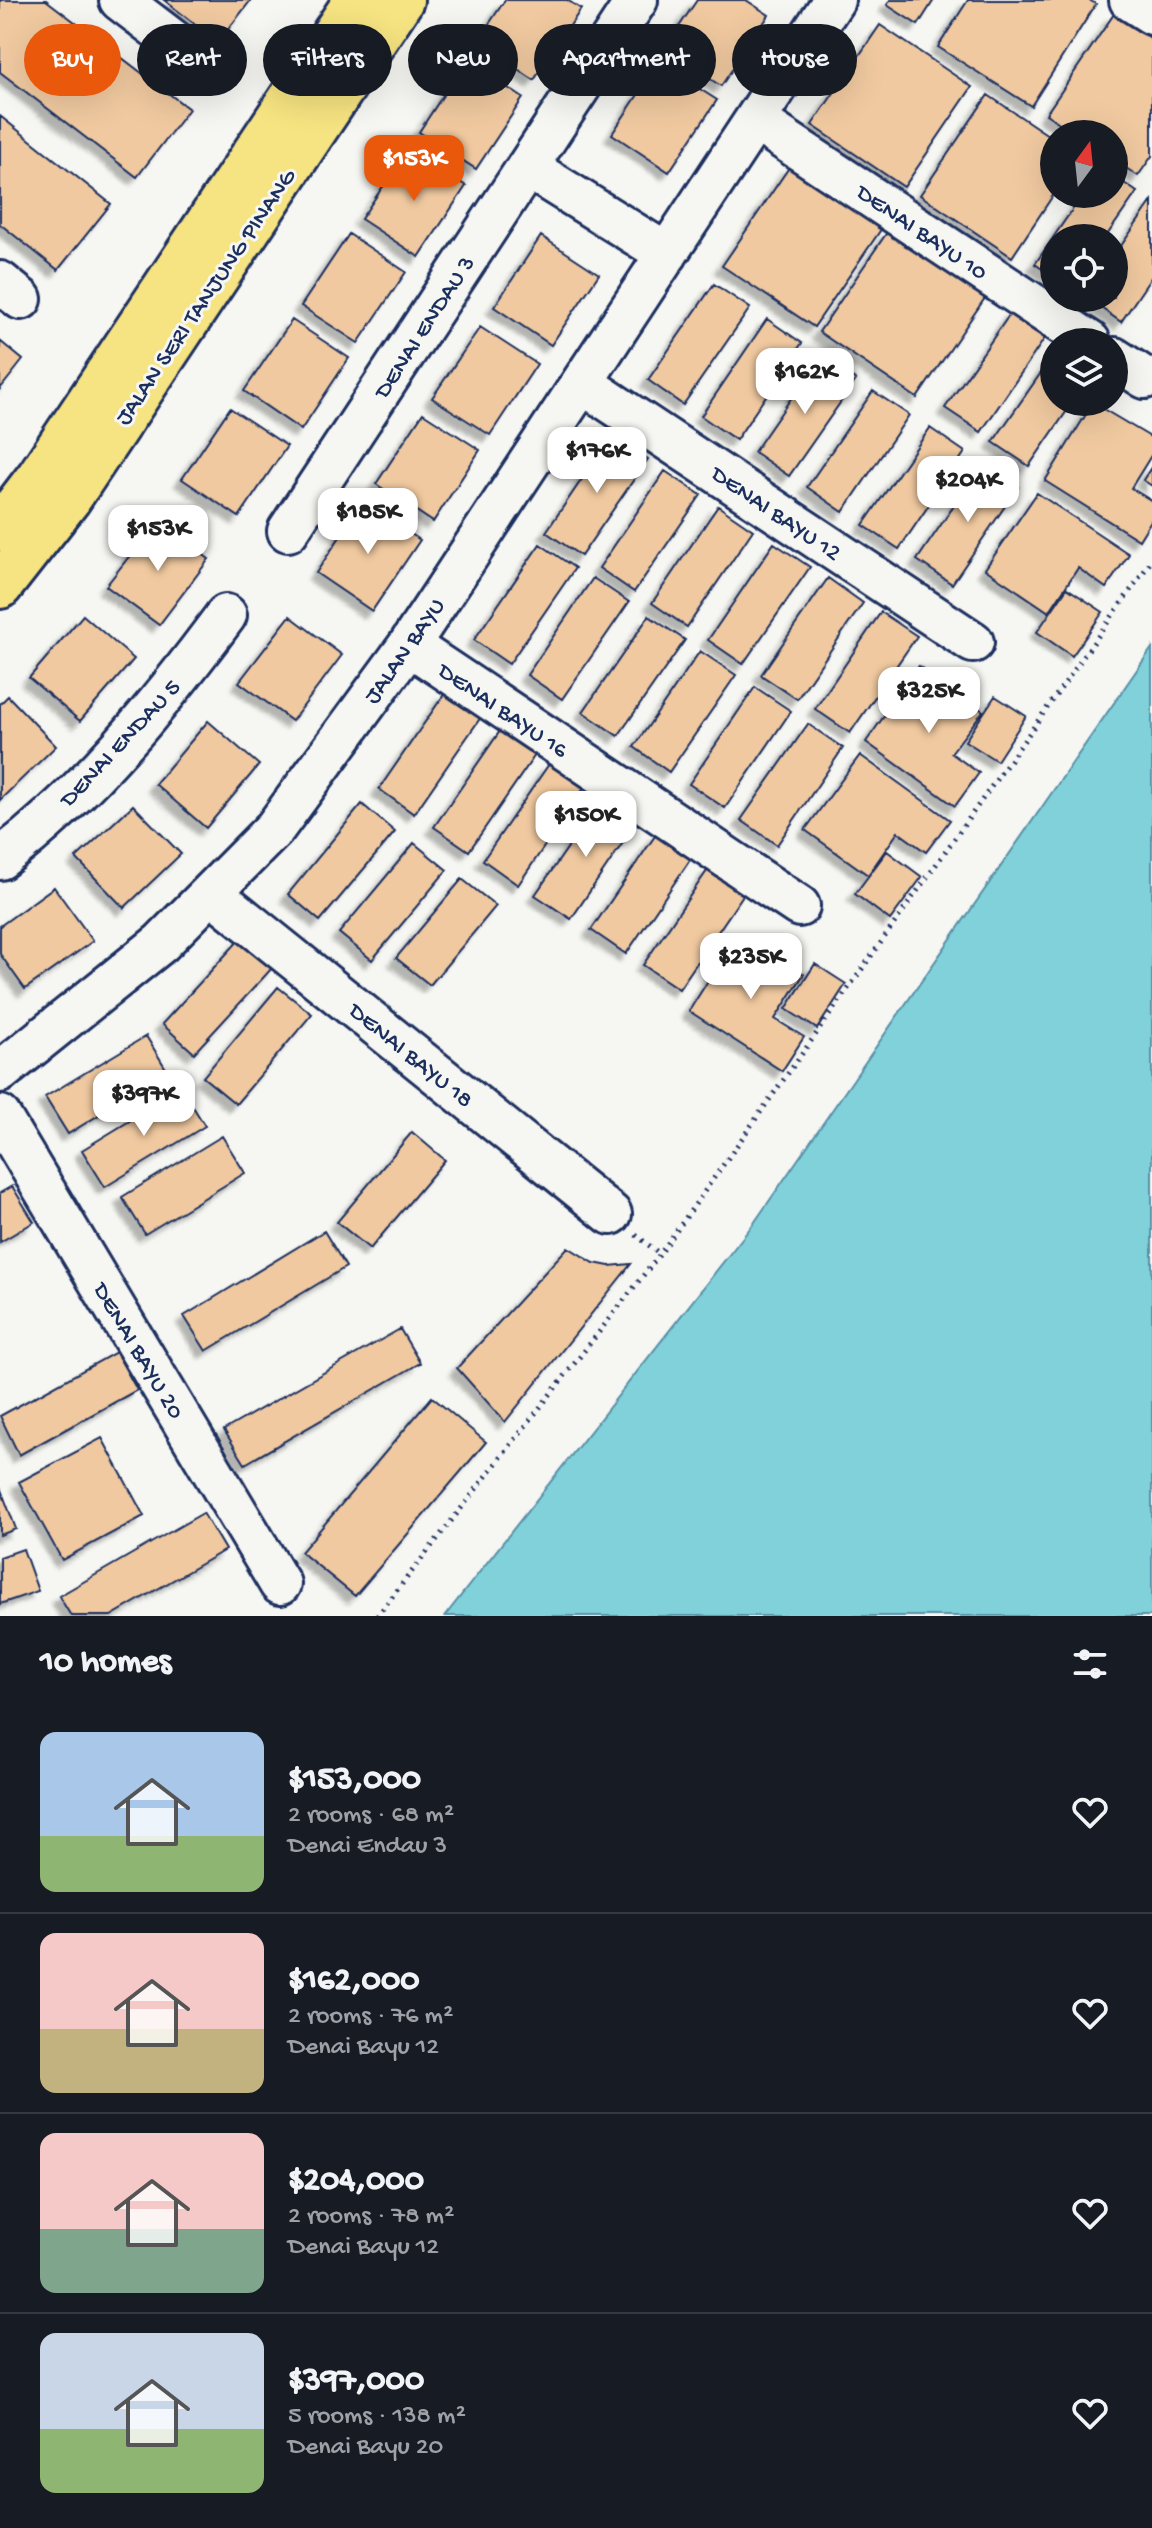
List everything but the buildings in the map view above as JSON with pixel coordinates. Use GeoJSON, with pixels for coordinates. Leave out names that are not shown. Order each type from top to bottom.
{"type":"FeatureCollection","features":[{"type":"Feature","properties":{"kind":"main road","name":"JALAN SERI TANJUNG PINANG"},"geometry":{"type":"LineString","coordinates":[[0,528],[39,477],[332,20],[357,0]]}},
{"type":"Feature","properties":{"kind":"main road","name":"JALAN SERI TANJUNG PINANG"},"geometry":{"type":"LineString","coordinates":[[0,586],[69,498],[401,0]]}},
{"type":"Feature","properties":{"kind":"street"},"geometry":{"type":"LineString","coordinates":[[120,0],[152,24]]}},
{"type":"Feature","properties":{"kind":"street","name":"DENAI ENDAU 3"},"geometry":{"type":"LineString","coordinates":[[288,531],[637,0]]}},
{"type":"Feature","properties":{"kind":"street","name":"JALAN BAYU"},"geometry":{"type":"LineString","coordinates":[[0,1072],[161,943],[213,894],[275,828],[409,645],[834,0]]}},
{"type":"Feature","properties":{"kind":"street"},"geometry":{"type":"LineString","coordinates":[[1130,0],[1152,14]]}},
{"type":"Feature","properties":{"kind":"street","name":"DENAI BAYU 10"},"geometry":{"type":"LineString","coordinates":[[755,120],[1069,328]]}},
{"type":"Feature","properties":{"kind":"street"},"geometry":{"type":"LineString","coordinates":[[527,167],[667,254]]}},
{"type":"Feature","properties":{"kind":"street","name":"DENAI BAYU 12"},"geometry":{"type":"LineString","coordinates":[[582,383],[973,642]]}},
{"type":"Feature","properties":{"kind":"street","name":"DENAI ENDAU 5"},"geometry":{"type":"LineString","coordinates":[[0,859],[28,838],[121,745],[183,673],[226,615]]}},
{"type":"Feature","properties":{"kind":"street","name":"DENAI BAYU 16"},"geometry":{"type":"LineString","coordinates":[[409,645],[799,906]]}},
{"type":"Feature","properties":{"kind":"street","name":"DENAI BAYU 18"},"geometry":{"type":"LineString","coordinates":[[213,894],[611,1214]]}},
{"type":"Feature","properties":{"kind":"street","name":"DENAI BAYU 20"},"geometry":{"type":"LineString","coordinates":[[0,1116],[280,1584]]}},
{"type":"Feature","properties":{"kind":"path"},"geometry":{"type":"LineString","coordinates":[[377,1616],[660,1254],[1152,560]]}},
{"type":"Feature","properties":{"kind":"water"},"geometry":{"type":"Polygon","coordinates":[[[1152,648],[1152,1616],[445,1616],[754,1223],[1152,648]]]}}]}
